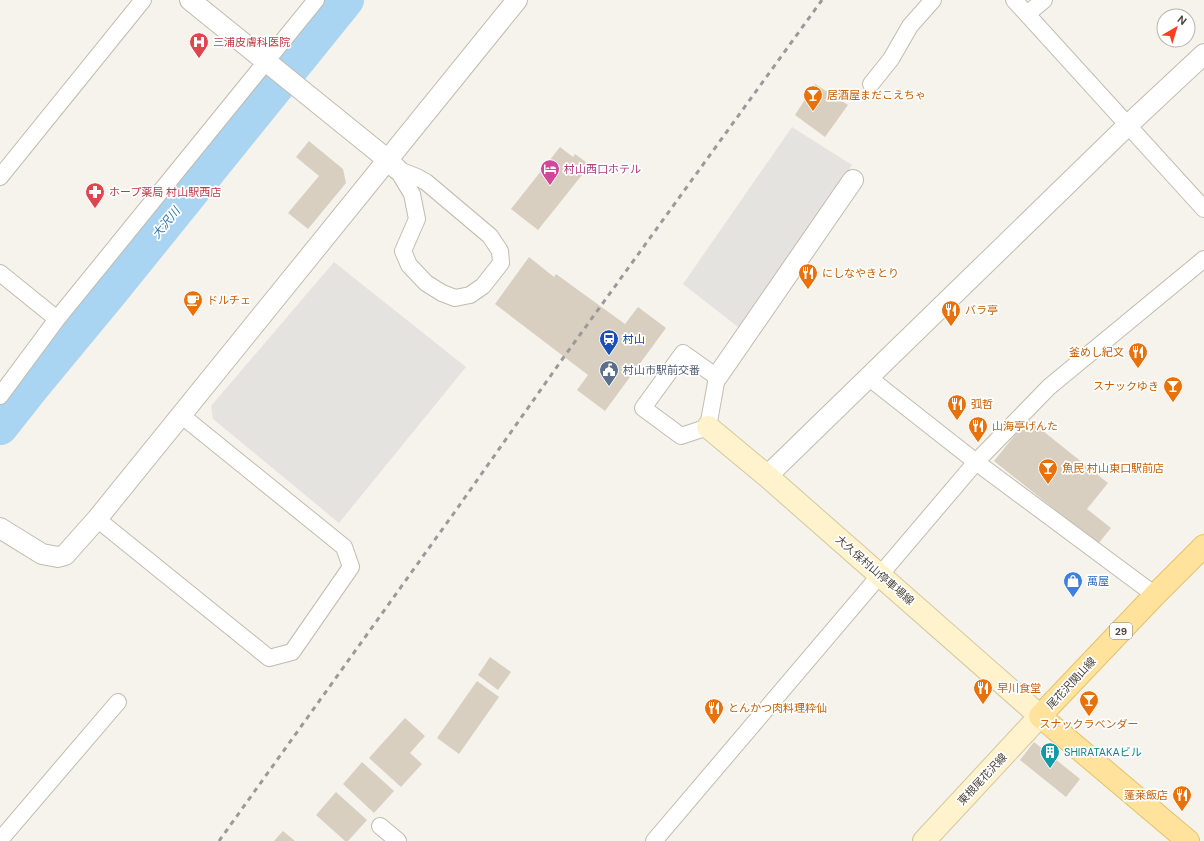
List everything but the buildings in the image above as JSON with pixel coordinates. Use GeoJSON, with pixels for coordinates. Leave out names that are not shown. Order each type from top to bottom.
{"type":"FeatureCollection","features":[{"type":"Feature","properties":{"kind":"main road","name":"大久保村山停車場線"},"geometry":{"type":"LineString","coordinates":[[708,427],[767,476],[1040,716]]}},
{"type":"Feature","properties":{"kind":"main road","name":"尾花沢関山線"},"geometry":{"type":"LineString","coordinates":[[1188,841],[1040,716],[1155,595],[1204,546]]}},
{"type":"Feature","properties":{"kind":"main road","name":"東根尾花沢線"},"geometry":{"type":"LineString","coordinates":[[924,841],[1040,716]]}},
{"type":"Feature","properties":{"kind":"street"},"geometry":{"type":"LineString","coordinates":[[0,176],[143,0]]}},
{"type":"Feature","properties":{"kind":"street"},"geometry":{"type":"LineString","coordinates":[[190,0],[392,165],[426,182],[490,236],[500,251],[501,262],[483,286],[470,295],[455,298],[442,293],[426,283],[409,265],[403,251],[417,219],[412,194],[392,165]]}},
{"type":"Feature","properties":{"kind":"street"},"geometry":{"type":"LineString","coordinates":[[0,396],[58,319],[271,66],[316,0]]}},
{"type":"Feature","properties":{"kind":"street"},"geometry":{"type":"LineString","coordinates":[[0,528],[42,554],[58,557],[65,555],[97,519],[180,415],[392,165],[517,0]]}},
{"type":"Feature","properties":{"kind":"street"},"geometry":{"type":"LineString","coordinates":[[871,84],[891,59],[910,26],[934,0]]}},
{"type":"Feature","properties":{"kind":"street"},"geometry":{"type":"LineString","coordinates":[[1014,0],[1204,209]]}},
{"type":"Feature","properties":{"kind":"street"},"geometry":{"type":"LineString","coordinates":[[1027,14],[1044,0]]}},
{"type":"Feature","properties":{"kind":"street"},"geometry":{"type":"LineString","coordinates":[[767,476],[1127,126],[1204,54]]}},
{"type":"Feature","properties":{"kind":"street"},"geometry":{"type":"LineString","coordinates":[[717,377],[683,353],[643,408],[681,436],[708,427],[717,377],[853,180]]}},
{"type":"Feature","properties":{"kind":"street"},"geometry":{"type":"LineString","coordinates":[[654,841],[976,462],[1049,387],[1204,259]]}},
{"type":"Feature","properties":{"kind":"street"},"geometry":{"type":"LineString","coordinates":[[0,273],[58,319]]}},
{"type":"Feature","properties":{"kind":"street"},"geometry":{"type":"LineString","coordinates":[[868,377],[976,462],[1155,595]]}},
{"type":"Feature","properties":{"kind":"street"},"geometry":{"type":"LineString","coordinates":[[97,519],[269,658],[292,652],[351,567],[344,548],[180,415]]}},
{"type":"Feature","properties":{"kind":"street"},"geometry":{"type":"LineString","coordinates":[[0,840],[118,702]]}},
{"type":"Feature","properties":{"kind":"street"},"geometry":{"type":"LineString","coordinates":[[380,826],[398,841]]}},
{"type":"Feature","properties":{"kind":"shaded area"},"geometry":{"type":"Polygon","coordinates":[[[792,127],[852,165],[738,327],[683,284],[792,127]]]}},
{"type":"Feature","properties":{"kind":"shaded area"},"geometry":{"type":"Polygon","coordinates":[[[334,262],[466,367],[339,523],[213,419],[211,406],[334,262]]]}},
{"type":"Feature","properties":{"kind":"waterway","name":"大沢川"},"geometry":{"type":"LineString","coordinates":[[0,427],[346,0]]}},
{"type":"Feature","properties":{"kind":"railway"},"geometry":{"type":"LineString","coordinates":[[219,841],[561,361],[822,0]]}},
{"type":"Feature","properties":{"kind":"place","name":"三浦皮膚科医院"},"geometry":{"type":"Point","coordinates":[199,59]}},
{"type":"Feature","properties":{"kind":"place","name":"居酒屋まだこえちゃ"},"geometry":{"type":"Point","coordinates":[813,112]}},
{"type":"Feature","properties":{"kind":"place","name":"村山西口ホテル"},"geometry":{"type":"Point","coordinates":[550,186]}},
{"type":"Feature","properties":{"kind":"place","name":"ホープ薬局 村山駅西店"},"geometry":{"type":"Point","coordinates":[95,209]}},
{"type":"Feature","properties":{"kind":"place","name":"にしなやきとり"},"geometry":{"type":"Point","coordinates":[808,290]}},
{"type":"Feature","properties":{"kind":"place","name":"ドルチェ"},"geometry":{"type":"Point","coordinates":[193,317]}},
{"type":"Feature","properties":{"kind":"place","name":"バラ亭"},"geometry":{"type":"Point","coordinates":[951,327]}},
{"type":"Feature","properties":{"kind":"place","name":"村山"},"geometry":{"type":"Point","coordinates":[609,356]}},
{"type":"Feature","properties":{"kind":"place","name":"釜めし紀文"},"geometry":{"type":"Point","coordinates":[1138,369]}},
{"type":"Feature","properties":{"kind":"place","name":"村山市駅前交番"},"geometry":{"type":"Point","coordinates":[609,387]}},
{"type":"Feature","properties":{"kind":"place","name":"スナックゆき"},"geometry":{"type":"Point","coordinates":[1173,403]}},
{"type":"Feature","properties":{"kind":"place","name":"弧哲"},"geometry":{"type":"Point","coordinates":[957,421]}},
{"type":"Feature","properties":{"kind":"place","name":"山海亭げんた"},"geometry":{"type":"Point","coordinates":[978,443]}},
{"type":"Feature","properties":{"kind":"place","name":"魚民 村山東口駅前店"},"geometry":{"type":"Point","coordinates":[1048,485]}},
{"type":"Feature","properties":{"kind":"place","name":"萬屋"},"geometry":{"type":"Point","coordinates":[1073,598]}},
{"type":"Feature","properties":{"kind":"place","name":"早川食堂"},"geometry":{"type":"Point","coordinates":[983,705]}},
{"type":"Feature","properties":{"kind":"place","name":"スナックラベンダー"},"geometry":{"type":"Point","coordinates":[1089,717]}},
{"type":"Feature","properties":{"kind":"place","name":"とんかつ肉料理粋仙"},"geometry":{"type":"Point","coordinates":[714,725]}},
{"type":"Feature","properties":{"kind":"place","name":"SHIRATAKAビル"},"geometry":{"type":"Point","coordinates":[1050,769]}},
{"type":"Feature","properties":{"kind":"place","name":"蓬莱飯店"},"geometry":{"type":"Point","coordinates":[1182,812]}}]}
